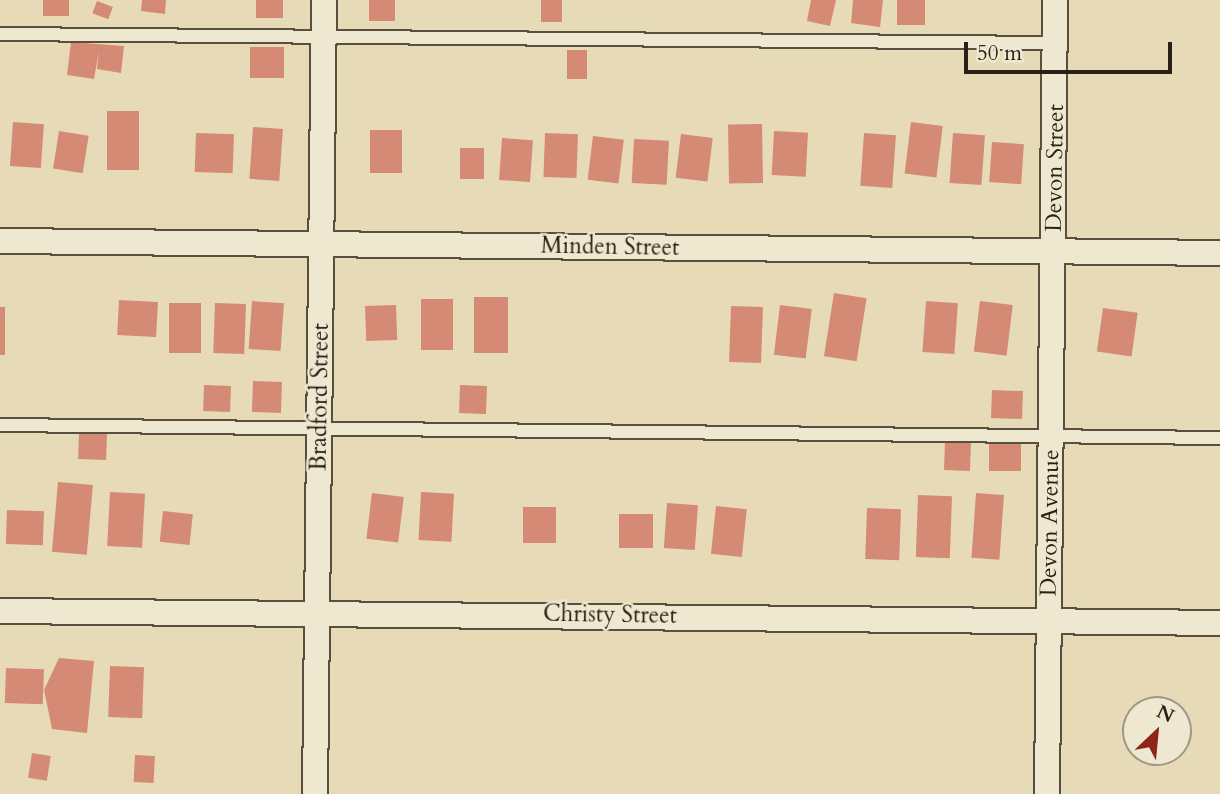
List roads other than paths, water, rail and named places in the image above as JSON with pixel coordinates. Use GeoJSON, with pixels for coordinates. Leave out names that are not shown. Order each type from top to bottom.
{"type":"FeatureCollection","features":[{"type":"Feature","properties":{"kind":"street","name":"Bradford Street"},"geometry":{"type":"LineString","coordinates":[[315,794],[324,0]]}},
{"type":"Feature","properties":{"kind":"street","name":"Devon Street"},"geometry":{"type":"LineString","coordinates":[[1054,251],[1055,0]]}},
{"type":"Feature","properties":{"kind":"street","name":"Minden Street"},"geometry":{"type":"LineString","coordinates":[[0,241],[1220,253]]}},
{"type":"Feature","properties":{"kind":"street","name":"Devon Avenue"},"geometry":{"type":"LineString","coordinates":[[1047,794],[1054,251]]}},
{"type":"Feature","properties":{"kind":"street","name":"Christy Street"},"geometry":{"type":"LineString","coordinates":[[0,611],[317,612],[1220,623]]}},
{"type":"Feature","properties":{"kind":"lane"},"geometry":{"type":"LineString","coordinates":[[0,34],[1056,43]]}},
{"type":"Feature","properties":{"kind":"lane"},"geometry":{"type":"LineString","coordinates":[[0,425],[1052,433],[1220,438]]}}]}
